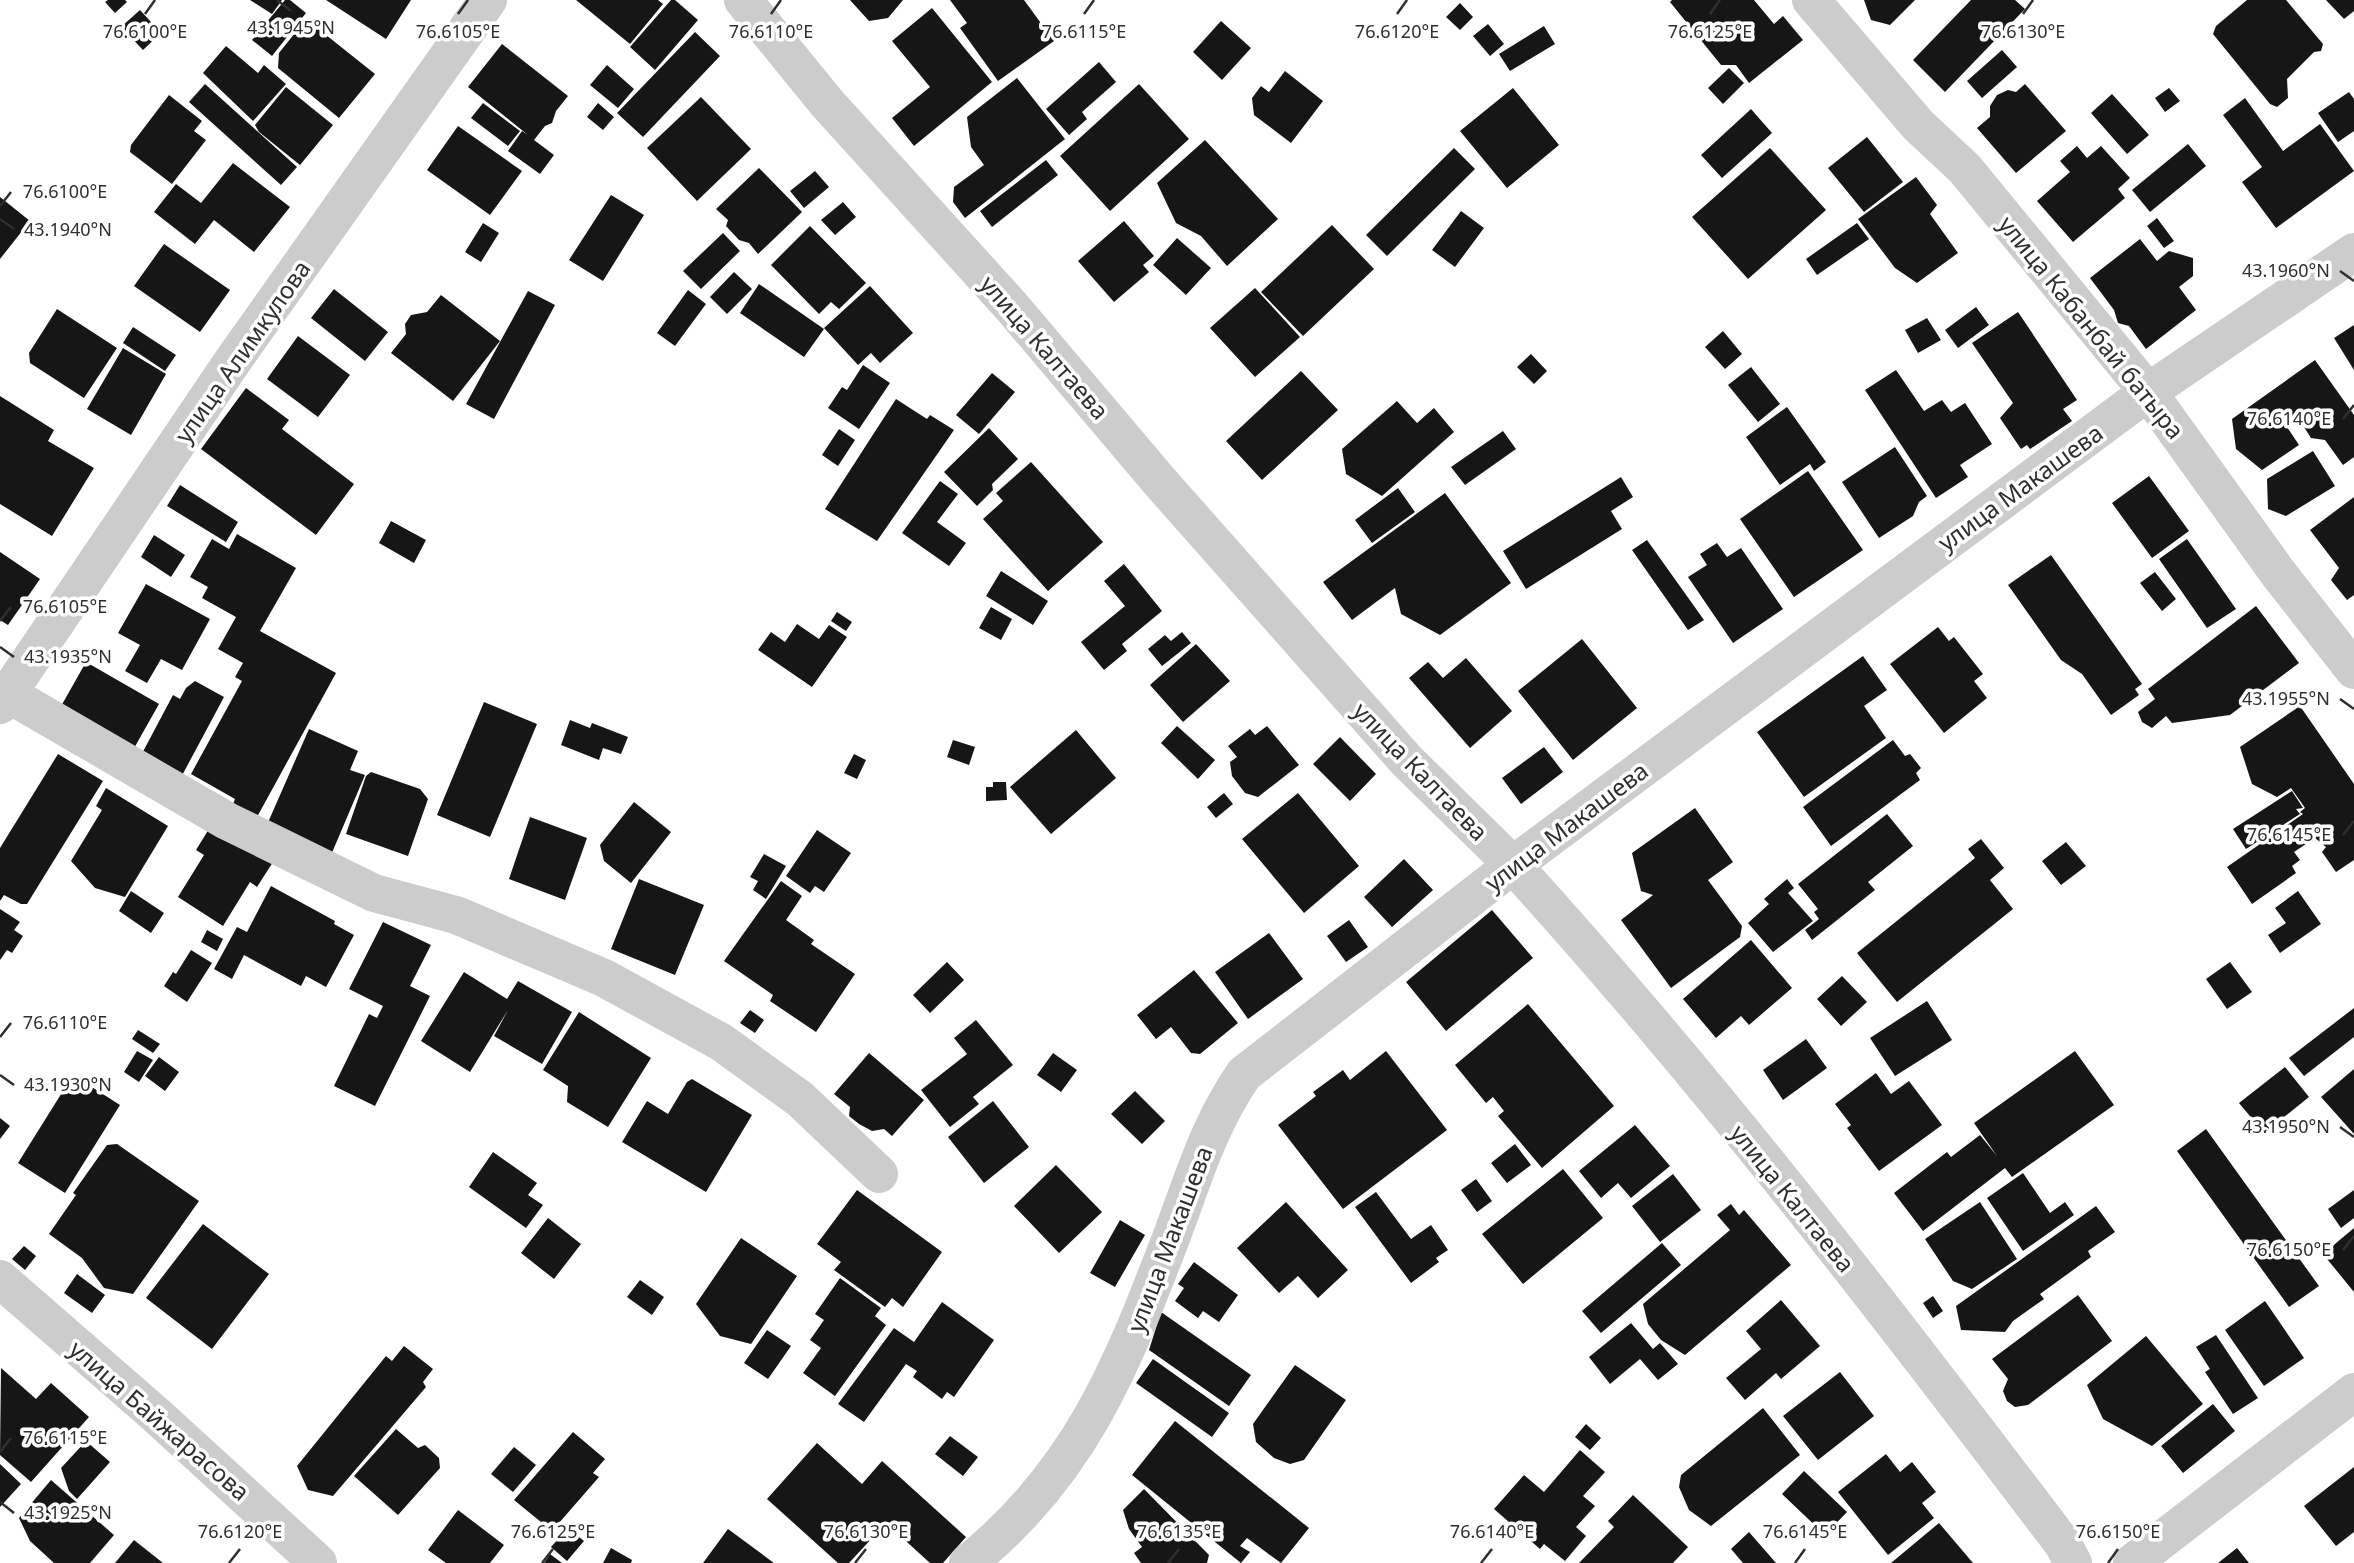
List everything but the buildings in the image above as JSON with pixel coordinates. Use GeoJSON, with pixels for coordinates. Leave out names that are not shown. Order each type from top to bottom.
{"type":"FeatureCollection","features":[{"type":"Feature","properties":{"kind":"street","name":"улица Алимкулова"},"geometry":{"type":"LineString","coordinates":[[4,700],[225,373],[488,0]]}},
{"type":"Feature","properties":{"kind":"street","name":"улица Калтаева"},"geometry":{"type":"LineString","coordinates":[[743,0],[827,103],[1011,306],[1161,483],[1389,740],[1513,865],[1618,981],[1928,1366],[2063,1544],[2073,1563]]}},
{"type":"Feature","properties":{"kind":"street","name":"улица Кабанбай батыра"},"geometry":{"type":"LineString","coordinates":[[1811,0],[1918,125],[1965,169],[2148,393],[2278,573],[2354,670]]}},
{"type":"Feature","properties":{"kind":"street","name":"улица Макашева"},"geometry":{"type":"LineString","coordinates":[[968,1563],[1022,1514],[1066,1462],[1104,1399],[1166,1250],[1206,1141],[1221,1108],[1244,1074],[1513,865],[2148,393],[2354,252]]}},
{"type":"Feature","properties":{"kind":"street"},"geometry":{"type":"LineString","coordinates":[[4,700],[239,827],[374,893],[456,915],[604,978],[721,1042],[800,1099],[879,1174]]}},
{"type":"Feature","properties":{"kind":"street","name":"улица Байжарасова"},"geometry":{"type":"LineString","coordinates":[[0,1279],[155,1414],[318,1563]]}},
{"type":"Feature","properties":{"kind":"street"},"geometry":{"type":"LineString","coordinates":[[2132,1563],[2354,1392]]}}]}
